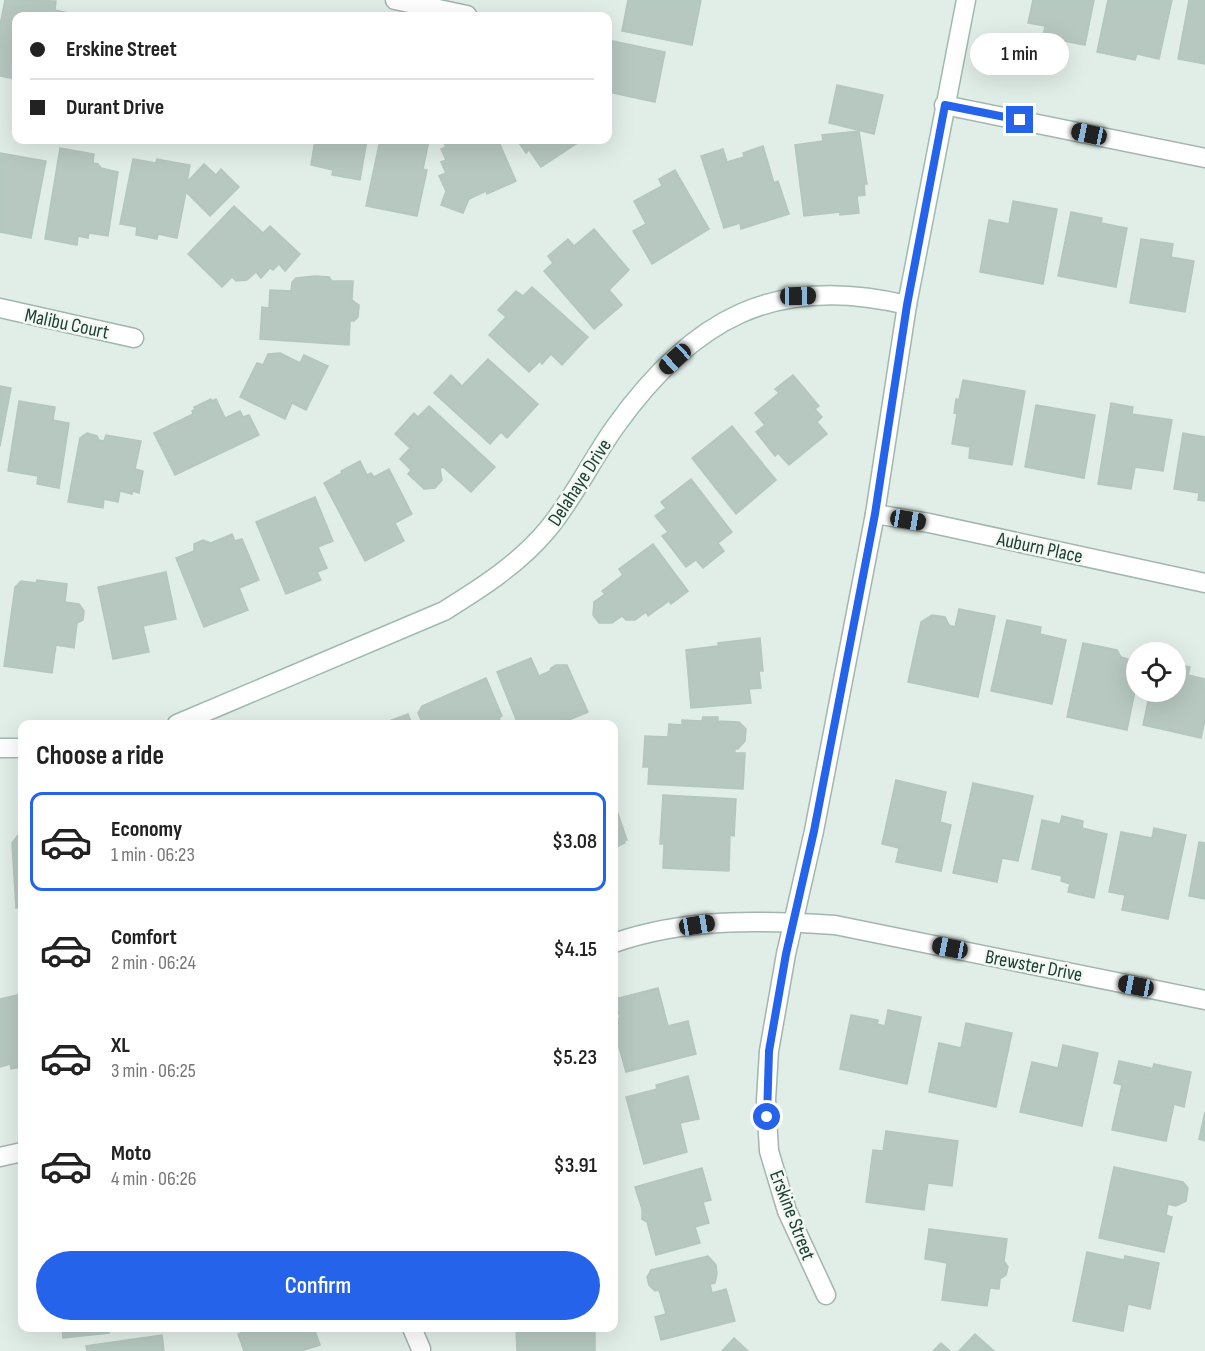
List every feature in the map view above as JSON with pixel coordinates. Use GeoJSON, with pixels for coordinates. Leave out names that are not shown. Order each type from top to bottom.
{"type":"FeatureCollection","features":[{"type":"Feature","properties":{"kind":"street"},"geometry":{"type":"LineString","coordinates":[[395,0],[453,12]]}},
{"type":"Feature","properties":{"kind":"street","name":"Erskine Street"},"geometry":{"type":"LineString","coordinates":[[826,1295],[787,1211],[769,1151],[766,1100],[769,1051],[786,954],[814,831],[875,514],[907,305],[966,0]]}},
{"type":"Feature","properties":{"kind":"street"},"geometry":{"type":"LineString","coordinates":[[945,105],[1205,158]]}},
{"type":"Feature","properties":{"kind":"street","name":"Delahaye Drive"},"geometry":{"type":"LineString","coordinates":[[186,720],[444,611],[485,585],[520,558],[546,531],[574,495],[614,428],[650,382],[687,347],[727,318],[762,304],[798,296],[842,295],[907,305]]}},
{"type":"Feature","properties":{"kind":"street","name":"Malibu Court"},"geometry":{"type":"LineString","coordinates":[[0,308],[134,338]]}},
{"type":"Feature","properties":{"kind":"street","name":"Auburn Place"},"geometry":{"type":"LineString","coordinates":[[875,514],[929,523],[1205,583]]}},
{"type":"Feature","properties":{"kind":"street"},"geometry":{"type":"LineString","coordinates":[[0,748],[18,748]]}},
{"type":"Feature","properties":{"kind":"street","name":"Brewster Drive"},"geometry":{"type":"LineString","coordinates":[[618,941],[634,935],[718,922],[794,922],[835,925],[1205,1000]]}},
{"type":"Feature","properties":{"kind":"street"},"geometry":{"type":"LineString","coordinates":[[0,1157],[18,1153]]}},
{"type":"Feature","properties":{"kind":"street"},"geometry":{"type":"LineString","coordinates":[[414,1332],[421,1349]]}},
{"type":"Feature","properties":{"kind":"building"},"geometry":{"type":"Polygon","coordinates":[[[5,0],[56,1],[55,10],[64,12],[12,12],[12,78],[0,76],[0,25],[5,0]]]}},
{"type":"Feature","properties":{"kind":"building"},"geometry":{"type":"Polygon","coordinates":[[[628,0],[701,0],[692,45],[622,31],[628,0]]]}},
{"type":"Feature","properties":{"kind":"building"},"geometry":{"type":"Polygon","coordinates":[[[1033,0],[1094,0],[1085,45],[1043,37],[1045,26],[1028,23],[1033,0]]]}},
{"type":"Feature","properties":{"kind":"building"},"geometry":{"type":"Polygon","coordinates":[[[1108,0],[1172,0],[1159,59],[1137,54],[1135,60],[1097,52],[1108,0]]]}},
{"type":"Feature","properties":{"kind":"building"},"geometry":{"type":"Polygon","coordinates":[[[1189,0],[1205,0],[1205,64],[1178,59],[1189,0]]]}},
{"type":"Feature","properties":{"kind":"building"},"geometry":{"type":"Polygon","coordinates":[[[612,41],[665,52],[655,102],[612,93],[612,41]]]}},
{"type":"Feature","properties":{"kind":"building"},"geometry":{"type":"Polygon","coordinates":[[[837,85],[883,95],[874,134],[829,123],[837,85]]]}},
{"type":"Feature","properties":{"kind":"building"},"geometry":{"type":"Polygon","coordinates":[[[859,131],[867,184],[864,184],[865,195],[857,196],[859,213],[840,215],[840,212],[804,216],[795,145],[823,141],[822,135],[859,131]]]}},
{"type":"Feature","properties":{"kind":"building"},"geometry":{"type":"Polygon","coordinates":[[[314,144],[366,144],[360,180],[332,175],[333,170],[311,165],[314,144]]]}},
{"type":"Feature","properties":{"kind":"building"},"geometry":{"type":"Polygon","coordinates":[[[379,144],[428,144],[423,169],[427,170],[417,216],[366,206],[379,144]]]}},
{"type":"Feature","properties":{"kind":"building"},"geometry":{"type":"Polygon","coordinates":[[[444,144],[500,144],[516,181],[469,199],[463,213],[441,205],[446,191],[439,176],[446,173],[441,162],[446,160],[441,149],[446,147],[444,144]]]}},
{"type":"Feature","properties":{"kind":"building"},"geometry":{"type":"Polygon","coordinates":[[[520,144],[576,144],[541,167],[529,150],[526,153],[520,144]]]}},
{"type":"Feature","properties":{"kind":"building"},"geometry":{"type":"Polygon","coordinates":[[[763,146],[774,183],[778,181],[789,214],[741,229],[740,223],[724,228],[701,156],[723,149],[727,162],[744,157],[743,153],[763,146]]]}},
{"type":"Feature","properties":{"kind":"building"},"geometry":{"type":"Polygon","coordinates":[[[60,148],[94,154],[93,163],[98,164],[101,168],[118,172],[108,236],[89,233],[88,238],[78,236],[77,245],[45,239],[60,148]]]}},
{"type":"Feature","properties":{"kind":"building"},"geometry":{"type":"Polygon","coordinates":[[[0,153],[46,161],[31,238],[0,232],[0,153]]]}},
{"type":"Feature","properties":{"kind":"building"},"geometry":{"type":"Polygon","coordinates":[[[133,159],[156,163],[157,159],[190,165],[187,182],[204,164],[216,175],[221,169],[239,187],[210,216],[186,192],[177,238],[158,234],[157,239],[136,235],[137,227],[120,224],[133,159]]]}},
{"type":"Feature","properties":{"kind":"building"},"geometry":{"type":"Polygon","coordinates":[[[675,170],[709,229],[652,264],[633,231],[646,224],[634,201],[662,186],[659,179],[675,170]]]}},
{"type":"Feature","properties":{"kind":"building"},"geometry":{"type":"Polygon","coordinates":[[[1013,201],[1057,209],[1043,284],[980,272],[989,220],[1009,224],[1013,201]]]}},
{"type":"Feature","properties":{"kind":"building"},"geometry":{"type":"Polygon","coordinates":[[[234,206],[263,233],[270,226],[300,254],[285,271],[279,264],[273,270],[270,268],[261,278],[256,272],[247,280],[236,281],[232,277],[222,287],[188,254],[234,206]]]}},
{"type":"Feature","properties":{"kind":"building"},"geometry":{"type":"Polygon","coordinates":[[[1071,212],[1102,218],[1101,223],[1127,228],[1116,287],[1058,276],[1071,212]]]}},
{"type":"Feature","properties":{"kind":"building"},"geometry":{"type":"Polygon","coordinates":[[[594,229],[629,270],[609,290],[622,305],[594,329],[544,271],[553,263],[548,256],[568,239],[574,246],[594,229]]]}},
{"type":"Feature","properties":{"kind":"building"},"geometry":{"type":"Polygon","coordinates":[[[1141,239],[1173,244],[1171,257],[1194,261],[1185,312],[1130,303],[1141,239]]]}},
{"type":"Feature","properties":{"kind":"building"},"geometry":{"type":"Polygon","coordinates":[[[329,277],[332,281],[353,281],[352,300],[359,305],[358,317],[350,321],[349,345],[260,339],[262,307],[269,308],[270,290],[291,291],[292,282],[296,278],[329,277]]]}},
{"type":"Feature","properties":{"kind":"building"},"geometry":{"type":"Polygon","coordinates":[[[532,287],[588,337],[562,365],[551,354],[542,364],[540,361],[529,372],[489,335],[506,317],[498,310],[516,291],[523,296],[532,287]]]}},
{"type":"Feature","properties":{"kind":"building"},"geometry":{"type":"Polygon","coordinates":[[[280,353],[300,363],[304,355],[328,366],[306,410],[292,403],[285,419],[240,397],[257,363],[263,365],[268,354],[280,353]]]}},
{"type":"Feature","properties":{"kind":"building"},"geometry":{"type":"Polygon","coordinates":[[[488,359],[538,404],[507,438],[501,432],[490,444],[434,393],[451,375],[462,386],[488,359]]]}},
{"type":"Feature","properties":{"kind":"building"},"geometry":{"type":"Polygon","coordinates":[[[793,375],[819,406],[815,409],[822,417],[817,422],[827,434],[789,465],[778,453],[775,456],[756,432],[765,425],[755,413],[779,393],[775,389],[793,375]]]}},
{"type":"Feature","properties":{"kind":"building"},"geometry":{"type":"Polygon","coordinates":[[[963,380],[1025,391],[1012,465],[969,458],[970,447],[952,444],[957,414],[954,413],[956,399],[959,400],[963,380]]]}},
{"type":"Feature","properties":{"kind":"building"},"geometry":{"type":"Polygon","coordinates":[[[0,386],[11,388],[0,446],[0,386]]]}},
{"type":"Feature","properties":{"kind":"building"},"geometry":{"type":"Polygon","coordinates":[[[211,399],[212,401],[216,399],[225,418],[240,411],[243,417],[249,415],[259,435],[175,475],[154,433],[193,414],[194,407],[211,399]]]}},
{"type":"Feature","properties":{"kind":"building"},"geometry":{"type":"Polygon","coordinates":[[[19,401],[55,407],[53,420],[69,423],[59,488],[37,484],[38,476],[8,471],[19,401]]]}},
{"type":"Feature","properties":{"kind":"building"},"geometry":{"type":"Polygon","coordinates":[[[1111,403],[1133,407],[1132,414],[1172,420],[1163,471],[1135,467],[1131,489],[1098,484],[1111,403]]]}},
{"type":"Feature","properties":{"kind":"building"},"geometry":{"type":"Polygon","coordinates":[[[1036,405],[1095,415],[1084,478],[1025,467],[1036,405]]]}},
{"type":"Feature","properties":{"kind":"building"},"geometry":{"type":"Polygon","coordinates":[[[429,406],[495,467],[471,492],[443,467],[440,469],[442,480],[435,488],[424,489],[408,474],[411,470],[400,459],[410,448],[395,434],[414,413],[418,417],[429,406]]]}},
{"type":"Feature","properties":{"kind":"building"},"geometry":{"type":"Polygon","coordinates":[[[732,426],[776,480],[736,514],[692,458],[732,426]]]}},
{"type":"Feature","properties":{"kind":"building"},"geometry":{"type":"Polygon","coordinates":[[[87,433],[104,441],[106,435],[141,441],[135,469],[143,471],[139,493],[120,491],[118,502],[104,499],[103,508],[68,502],[80,438],[87,433]]]}},
{"type":"Feature","properties":{"kind":"building"},"geometry":{"type":"Polygon","coordinates":[[[1183,433],[1205,437],[1205,501],[1198,500],[1199,493],[1174,489],[1183,433]]]}},
{"type":"Feature","properties":{"kind":"building"},"geometry":{"type":"Polygon","coordinates":[[[360,461],[367,475],[371,473],[374,477],[389,469],[412,514],[395,523],[404,541],[365,561],[324,483],[360,461]]]}},
{"type":"Feature","properties":{"kind":"building"},"geometry":{"type":"Polygon","coordinates":[[[691,479],[732,532],[718,543],[724,551],[703,568],[696,560],[686,567],[662,536],[668,532],[655,516],[666,508],[661,502],[691,479]]]}},
{"type":"Feature","properties":{"kind":"building"},"geometry":{"type":"Polygon","coordinates":[[[315,497],[333,541],[318,547],[327,568],[317,572],[321,580],[286,594],[256,522],[315,497]]]}},
{"type":"Feature","properties":{"kind":"building"},"geometry":{"type":"Polygon","coordinates":[[[232,534],[235,541],[242,539],[259,580],[239,588],[248,610],[204,627],[176,558],[194,551],[194,544],[203,540],[211,543],[232,534]]]}},
{"type":"Feature","properties":{"kind":"building"},"geometry":{"type":"Polygon","coordinates":[[[653,544],[688,591],[671,604],[669,601],[648,616],[646,612],[635,620],[626,620],[622,616],[612,623],[599,623],[593,615],[594,602],[605,594],[602,591],[623,575],[619,569],[653,544]]]}},
{"type":"Feature","properties":{"kind":"building"},"geometry":{"type":"Polygon","coordinates":[[[166,572],[176,619],[143,626],[149,652],[113,659],[98,587],[166,572]]]}},
{"type":"Feature","properties":{"kind":"building"},"geometry":{"type":"Polygon","coordinates":[[[37,580],[67,584],[65,602],[79,604],[84,611],[83,620],[77,623],[74,648],[56,645],[52,673],[4,666],[15,587],[21,581],[36,583],[37,580]]]}},
{"type":"Feature","properties":{"kind":"building"},"geometry":{"type":"Polygon","coordinates":[[[959,609],[995,616],[978,697],[908,682],[921,622],[932,615],[945,617],[949,625],[955,627],[959,609]]]}},
{"type":"Feature","properties":{"kind":"building"},"geometry":{"type":"Polygon","coordinates":[[[1007,620],[1041,627],[1040,634],[1066,640],[1052,704],[991,691],[1007,620]]]}},
{"type":"Feature","properties":{"kind":"building"},"geometry":{"type":"Polygon","coordinates":[[[760,638],[763,671],[759,671],[761,688],[749,689],[751,703],[691,708],[686,650],[760,638]]]}},
{"type":"Feature","properties":{"kind":"building"},"geometry":{"type":"Polygon","coordinates":[[[1083,643],[1117,650],[1121,657],[1126,659],[1126,702],[1133,702],[1127,730],[1067,717],[1083,643]]]}},
{"type":"Feature","properties":{"kind":"building"},"geometry":{"type":"Polygon","coordinates":[[[531,658],[539,676],[556,665],[567,665],[588,712],[569,720],[516,720],[497,672],[531,658]]]}},
{"type":"Feature","properties":{"kind":"building"},"geometry":{"type":"Polygon","coordinates":[[[1186,666],[1190,667],[1188,675],[1205,679],[1205,720],[1201,738],[1143,725],[1148,702],[1186,702],[1186,666]]]}},
{"type":"Feature","properties":{"kind":"building"},"geometry":{"type":"Polygon","coordinates":[[[486,678],[502,716],[500,720],[421,720],[418,713],[422,706],[486,678]]]}},
{"type":"Feature","properties":{"kind":"building"},"geometry":{"type":"Polygon","coordinates":[[[408,714],[410,720],[392,720],[408,714]]]}},
{"type":"Feature","properties":{"kind":"building"},"geometry":{"type":"Polygon","coordinates":[[[703,717],[718,717],[718,721],[739,722],[746,729],[745,741],[738,749],[735,749],[735,753],[745,753],[743,789],[648,784],[649,767],[643,767],[645,736],[668,737],[669,724],[682,725],[682,720],[702,721],[703,717]]]}},
{"type":"Feature","properties":{"kind":"building"},"geometry":{"type":"Polygon","coordinates":[[[896,780],[946,792],[940,822],[951,825],[941,871],[896,862],[899,848],[882,844],[896,780]]]}},
{"type":"Feature","properties":{"kind":"building"},"geometry":{"type":"Polygon","coordinates":[[[973,783],[1033,796],[1018,861],[1002,858],[997,882],[953,873],[973,783]]]}},
{"type":"Feature","properties":{"kind":"building"},"geometry":{"type":"Polygon","coordinates":[[[663,795],[736,799],[734,836],[730,835],[729,871],[663,868],[664,844],[660,844],[663,795]]]}},
{"type":"Feature","properties":{"kind":"building"},"geometry":{"type":"Polygon","coordinates":[[[618,814],[627,840],[624,841],[625,843],[618,846],[618,814]]]}},
{"type":"Feature","properties":{"kind":"building"},"geometry":{"type":"Polygon","coordinates":[[[1062,816],[1083,821],[1082,828],[1107,834],[1094,898],[1068,892],[1070,884],[1061,881],[1062,876],[1032,869],[1042,820],[1060,824],[1062,816]]]}},
{"type":"Feature","properties":{"kind":"building"},"geometry":{"type":"Polygon","coordinates":[[[1154,828],[1186,835],[1168,919],[1122,910],[1125,895],[1109,892],[1121,832],[1152,838],[1154,828]]]}},
{"type":"Feature","properties":{"kind":"building"},"geometry":{"type":"Polygon","coordinates":[[[18,835],[18,908],[16,908],[12,843],[18,835]]]}},
{"type":"Feature","properties":{"kind":"building"},"geometry":{"type":"Polygon","coordinates":[[[1199,842],[1205,843],[1205,899],[1189,896],[1199,842]]]}},
{"type":"Feature","properties":{"kind":"building"},"geometry":{"type":"Polygon","coordinates":[[[658,988],[668,1026],[688,1021],[696,1054],[626,1072],[618,1046],[618,1018],[620,1018],[618,998],[658,988]]]}},
{"type":"Feature","properties":{"kind":"building"},"geometry":{"type":"Polygon","coordinates":[[[18,995],[18,1068],[11,1069],[10,1064],[0,1067],[0,999],[18,995]]]}},
{"type":"Feature","properties":{"kind":"building"},"geometry":{"type":"Polygon","coordinates":[[[888,1010],[921,1017],[907,1084],[840,1069],[851,1015],[878,1020],[877,1024],[885,1026],[888,1010]]]}},
{"type":"Feature","properties":{"kind":"building"},"geometry":{"type":"Polygon","coordinates":[[[966,1023],[1012,1033],[996,1107],[929,1092],[939,1043],[961,1048],[966,1023]]]}},
{"type":"Feature","properties":{"kind":"building"},"geometry":{"type":"Polygon","coordinates":[[[1063,1045],[1098,1053],[1082,1126],[1020,1112],[1032,1062],[1058,1068],[1063,1045]]]}},
{"type":"Feature","properties":{"kind":"building"},"geometry":{"type":"Polygon","coordinates":[[[1119,1061],[1151,1068],[1149,1074],[1154,1064],[1191,1072],[1184,1107],[1174,1104],[1166,1141],[1112,1130],[1122,1085],[1114,1083],[1119,1061]]]}},
{"type":"Feature","properties":{"kind":"building"},"geometry":{"type":"Polygon","coordinates":[[[688,1076],[699,1119],[680,1123],[687,1152],[644,1164],[626,1097],[657,1089],[656,1085],[688,1076]]]}},
{"type":"Feature","properties":{"kind":"building"},"geometry":{"type":"Polygon","coordinates":[[[1205,1112],[1205,1141],[1199,1139],[1205,1112]]]}},
{"type":"Feature","properties":{"kind":"building"},"geometry":{"type":"Polygon","coordinates":[[[886,1131],[958,1141],[952,1186],[928,1183],[924,1210],[866,1202],[873,1150],[883,1151],[886,1131]]]}},
{"type":"Feature","properties":{"kind":"building"},"geometry":{"type":"Polygon","coordinates":[[[1114,1167],[1183,1182],[1188,1188],[1186,1201],[1176,1206],[1168,1204],[1166,1215],[1172,1217],[1164,1252],[1099,1238],[1114,1167]]]}},
{"type":"Feature","properties":{"kind":"building"},"geometry":{"type":"Polygon","coordinates":[[[702,1168],[711,1200],[703,1202],[709,1223],[695,1227],[700,1243],[656,1255],[647,1222],[642,1219],[642,1209],[635,1187],[702,1168]]]}},
{"type":"Feature","properties":{"kind":"building"},"geometry":{"type":"Polygon","coordinates":[[[929,1229],[1007,1239],[1004,1261],[1008,1267],[1006,1275],[1000,1279],[999,1289],[990,1288],[987,1306],[942,1300],[947,1263],[925,1259],[929,1229]]]}},
{"type":"Feature","properties":{"kind":"building"},"geometry":{"type":"Polygon","coordinates":[[[1087,1252],[1124,1260],[1125,1256],[1159,1263],[1150,1309],[1128,1304],[1123,1331],[1073,1321],[1087,1252]]]}},
{"type":"Feature","properties":{"kind":"building"},"geometry":{"type":"Polygon","coordinates":[[[708,1256],[716,1265],[717,1274],[715,1283],[710,1284],[712,1293],[726,1289],[735,1321],[661,1340],[655,1317],[666,1314],[659,1290],[655,1291],[649,1285],[647,1277],[651,1270],[708,1256]]]}},
{"type":"Feature","properties":{"kind":"building"},"geometry":{"type":"Polygon","coordinates":[[[62,1332],[109,1332],[109,1333],[63,1338],[62,1332]]]}},
{"type":"Feature","properties":{"kind":"building"},"geometry":{"type":"Polygon","coordinates":[[[245,1332],[315,1332],[320,1345],[301,1351],[244,1351],[238,1334],[245,1332]]]}},
{"type":"Feature","properties":{"kind":"building"},"geometry":{"type":"Polygon","coordinates":[[[516,1332],[595,1332],[595,1351],[517,1351],[516,1332]]]}},
{"type":"Feature","properties":{"kind":"building"},"geometry":{"type":"Polygon","coordinates":[[[975,1334],[994,1351],[959,1351],[975,1334]]]}},
{"type":"Feature","properties":{"kind":"building"},"geometry":{"type":"Polygon","coordinates":[[[162,1335],[164,1351],[87,1351],[86,1346],[162,1335]]]}},
{"type":"Feature","properties":{"kind":"building"},"geometry":{"type":"Polygon","coordinates":[[[734,1338],[748,1351],[722,1351],[734,1338]]]}},
{"type":"Feature","properties":{"kind":"building"},"geometry":{"type":"Polygon","coordinates":[[[941,1343],[950,1351],[933,1351],[941,1343]]]}},
{"type":"Feature","properties":{"kind":"route"},"geometry":{"type":"LineString","coordinates":[[767,1117],[769,1051],[786,954],[814,831],[875,514],[907,305],[945,105],[1020,120]]}}]}
